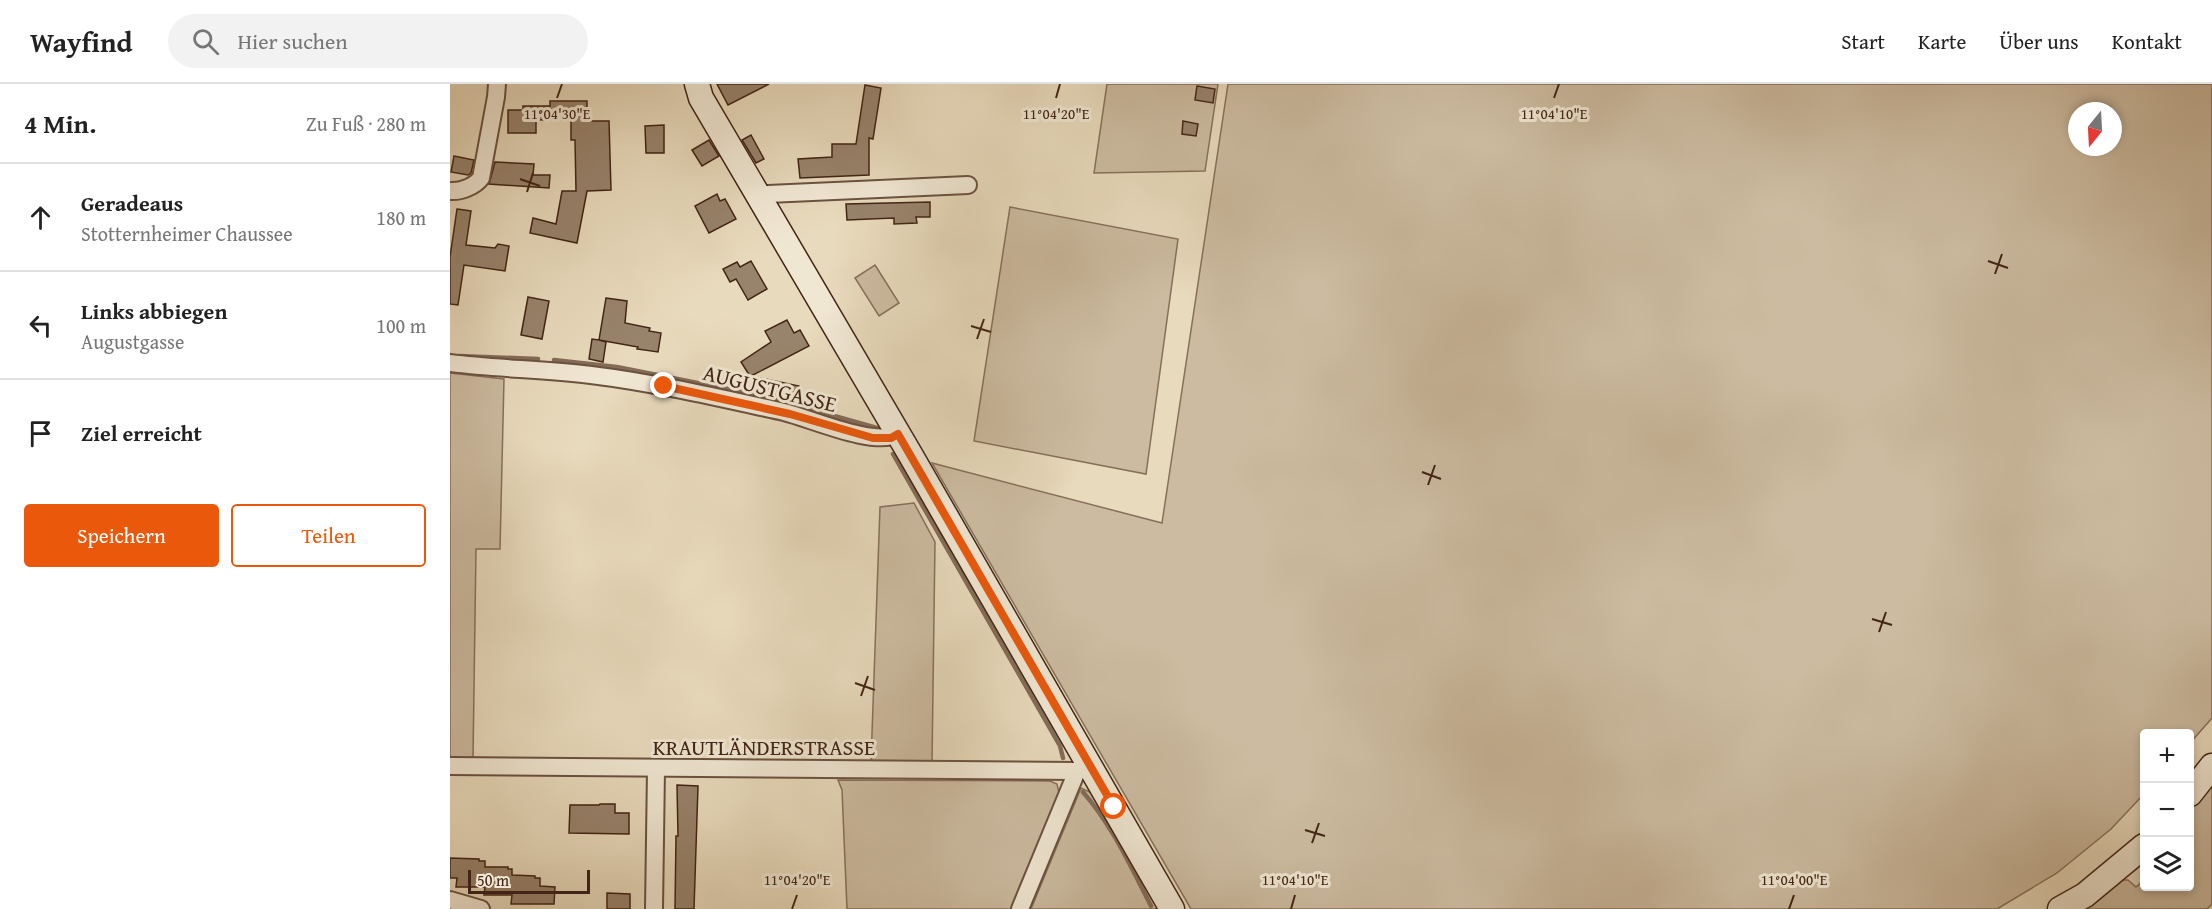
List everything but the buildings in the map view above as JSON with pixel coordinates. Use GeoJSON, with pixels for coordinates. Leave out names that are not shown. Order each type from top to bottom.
{"type":"FeatureCollection","features":[{"type":"Feature","properties":{"kind":"street"},"geometry":{"type":"LineString","coordinates":[[450,191],[455,192],[477,184],[481,178],[496,97],[496,84]]}},
{"type":"Feature","properties":{"kind":"street"},"geometry":{"type":"LineString","coordinates":[[697,84],[701,98],[898,434],[1083,768],[1114,807],[1172,909]]}},
{"type":"Feature","properties":{"kind":"street"},"geometry":{"type":"LineString","coordinates":[[760,198],[768,194],[968,185]]}},
{"type":"Feature","properties":{"kind":"street","name":"AUGUSTGASSE"},"geometry":{"type":"LineString","coordinates":[[450,363],[589,375],[664,386],[790,414],[873,438],[891,438],[898,434]]}},
{"type":"Feature","properties":{"kind":"street","name":"KRAUTLÄNDERSTRASSE"},"geometry":{"type":"LineString","coordinates":[[450,766],[656,769],[1083,768]]}},
{"type":"Feature","properties":{"kind":"street"},"geometry":{"type":"LineString","coordinates":[[2194,789],[2212,766]]}},
{"type":"Feature","properties":{"kind":"street"},"geometry":{"type":"LineString","coordinates":[[1020,909],[1083,768]]}},
{"type":"Feature","properties":{"kind":"street"},"geometry":{"type":"LineString","coordinates":[[654,909],[656,769]]}},
{"type":"Feature","properties":{"kind":"street"},"geometry":{"type":"LineString","coordinates":[[2060,909],[2085,895],[2140,850]]}},
{"type":"Feature","properties":{"kind":"street"},"geometry":{"type":"LineString","coordinates":[[450,900],[481,909]]}},
{"type":"Feature","properties":{"kind":"shaded area"},"geometry":{"type":"Polygon","coordinates":[[[1107,84],[1218,84],[1205,171],[1094,173],[1107,84]]]}},
{"type":"Feature","properties":{"kind":"shaded area"},"geometry":{"type":"Polygon","coordinates":[[[1228,84],[2212,84],[2212,718],[2194,738],[2194,729],[2140,729],[2140,798],[2111,829],[2057,873],[1997,909],[1191,909],[932,463],[1162,523],[1228,84]]]}},
{"type":"Feature","properties":{"kind":"shaded area"},"geometry":{"type":"Polygon","coordinates":[[[1010,207],[1178,239],[1146,474],[974,441],[1010,207]]]}},
{"type":"Feature","properties":{"kind":"shaded area"},"geometry":{"type":"Polygon","coordinates":[[[875,265],[899,303],[879,316],[855,278],[875,265]]]}},
{"type":"Feature","properties":{"kind":"shaded area"},"geometry":{"type":"Polygon","coordinates":[[[450,373],[504,379],[500,549],[476,549],[473,758],[450,758],[450,373]]]}},
{"type":"Feature","properties":{"kind":"shaded area"},"geometry":{"type":"Polygon","coordinates":[[[914,503],[935,542],[932,762],[871,762],[880,507],[914,503]]]}},
{"type":"Feature","properties":{"kind":"shaded area"},"geometry":{"type":"Polygon","coordinates":[[[838,780],[1050,781],[1057,784],[1059,793],[1011,909],[847,909],[842,790],[838,780]]]}},
{"type":"Feature","properties":{"kind":"shaded area"},"geometry":{"type":"Polygon","coordinates":[[[2212,780],[2212,904],[2207,909],[2077,909],[2118,880],[2128,880],[2136,887],[2140,884],[2140,891],[2194,891],[2194,801],[2212,780]]]}},
{"type":"Feature","properties":{"kind":"shaded area"},"geometry":{"type":"Polygon","coordinates":[[[1081,788],[1096,795],[1161,909],[1031,909],[1081,788]]]}},
{"type":"Feature","properties":{"kind":"waterway"},"geometry":{"type":"LineString","coordinates":[[459,356],[538,359]]}},
{"type":"Feature","properties":{"kind":"waterway"},"geometry":{"type":"LineString","coordinates":[[554,360],[617,367],[763,396],[877,428]]}},
{"type":"Feature","properties":{"kind":"waterway"},"geometry":{"type":"LineString","coordinates":[[893,454],[1060,746],[1063,758]]}},
{"type":"Feature","properties":{"kind":"waterway"},"geometry":{"type":"LineString","coordinates":[[1083,792],[1112,832],[1151,906]]}},
{"type":"Feature","properties":{"kind":"route"},"geometry":{"type":"LineString","coordinates":[[664,386],[790,414],[873,438],[891,438],[898,434],[1114,807]]}}]}
